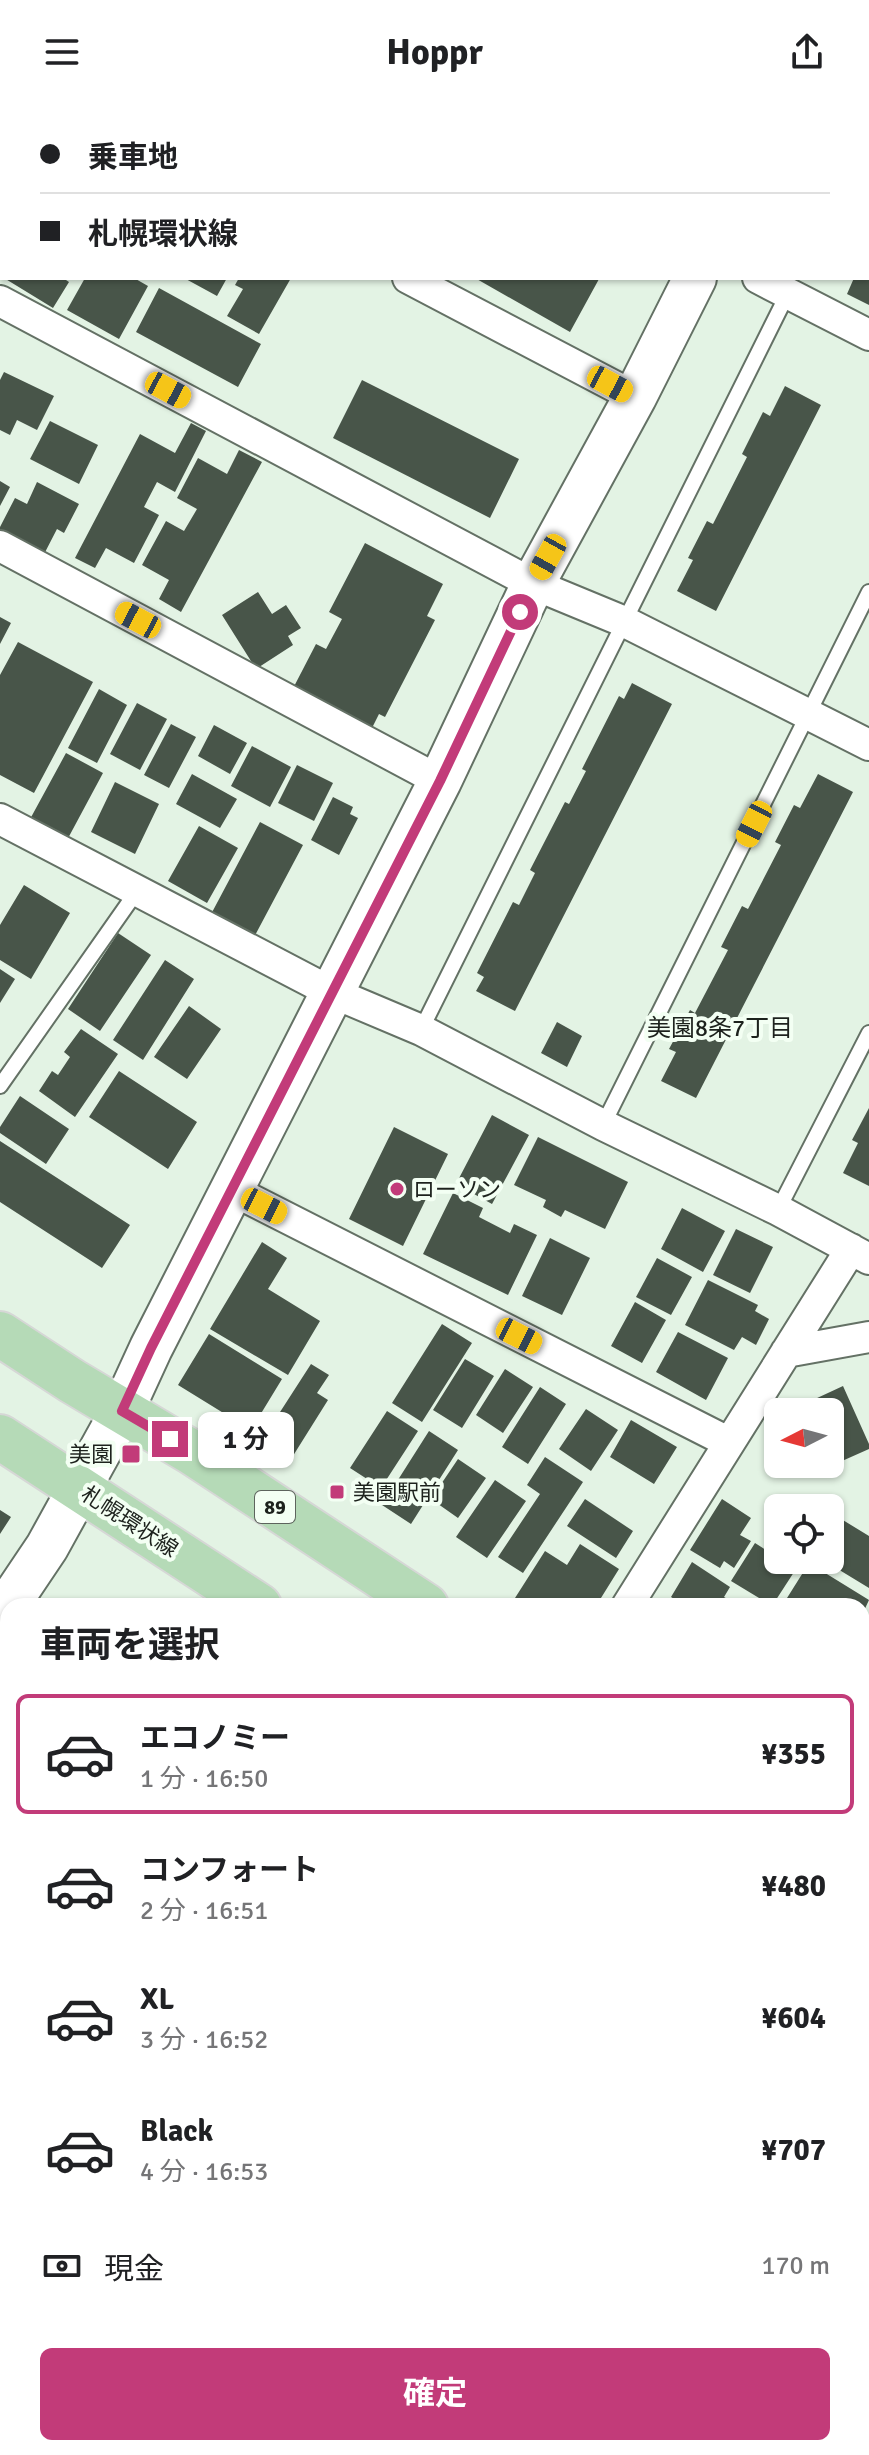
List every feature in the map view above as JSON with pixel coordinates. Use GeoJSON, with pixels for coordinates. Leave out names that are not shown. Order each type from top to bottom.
{"type":"FeatureCollection","features":[{"type":"Feature","properties":{"kind":"main road","name":"89"},"geometry":{"type":"LineString","coordinates":[[0,1334],[193,1453],[414,1598]]}},
{"type":"Feature","properties":{"kind":"main road","name":"札幌環状線"},"geometry":{"type":"LineString","coordinates":[[0,1437],[247,1598]]}},
{"type":"Feature","properties":{"kind":"street"},"geometry":{"type":"LineString","coordinates":[[412,280],[635,397]]}},
{"type":"Feature","properties":{"kind":"street"},"geometry":{"type":"LineString","coordinates":[[13,1598],[47,1547],[122,1411],[151,1348],[440,781],[533,584],[635,397],[694,280]]}},
{"type":"Feature","properties":{"kind":"street"},"geometry":{"type":"LineString","coordinates":[[762,280],[869,335]]}},
{"type":"Feature","properties":{"kind":"street"},"geometry":{"type":"LineString","coordinates":[[0,301],[533,584],[625,622],[869,745]]}},
{"type":"Feature","properties":{"kind":"street"},"geometry":{"type":"LineString","coordinates":[[0,546],[440,781]]}},
{"type":"Feature","properties":{"kind":"street"},"geometry":{"type":"LineString","coordinates":[[0,819],[331,992],[421,1030],[860,1254],[786,1352],[632,1598]]}},
{"type":"Feature","properties":{"kind":"street"},"geometry":{"type":"LineString","coordinates":[[232,1190],[728,1442]]}},
{"type":"Feature","properties":{"kind":"street"},"geometry":{"type":"LineString","coordinates":[[786,1352],[869,1337]]}},
{"type":"Feature","properties":{"kind":"lane"},"geometry":{"type":"LineString","coordinates":[[421,1030],[788,293]]}},
{"type":"Feature","properties":{"kind":"lane"},"geometry":{"type":"LineString","coordinates":[[603,1125],[869,592]]}},
{"type":"Feature","properties":{"kind":"lane"},"geometry":{"type":"LineString","coordinates":[[0,1086],[137,891]]}},
{"type":"Feature","properties":{"kind":"lane"},"geometry":{"type":"LineString","coordinates":[[778,1210],[869,1033]]}},
{"type":"Feature","properties":{"kind":"path"},"geometry":{"type":"LineString","coordinates":[[269,1456],[280,1438]]}},
{"type":"Feature","properties":{"kind":"path"},"geometry":{"type":"LineString","coordinates":[[281,1464],[292,1446]]}},
{"type":"Feature","properties":{"kind":"building"},"geometry":{"type":"Polygon","coordinates":[[[7,280],[66,280],[69,282],[53,308],[7,280]]]}},
{"type":"Feature","properties":{"kind":"building"},"geometry":{"type":"Polygon","coordinates":[[[84,280],[138,280],[148,286],[119,339],[67,310],[84,280]]]}},
{"type":"Feature","properties":{"kind":"building"},"geometry":{"type":"Polygon","coordinates":[[[188,280],[226,280],[217,296],[188,280]]]}},
{"type":"Feature","properties":{"kind":"building"},"geometry":{"type":"Polygon","coordinates":[[[238,280],[290,280],[259,334],[227,316],[243,289],[235,285],[238,280]]]}},
{"type":"Feature","properties":{"kind":"building"},"geometry":{"type":"Polygon","coordinates":[[[479,280],[598,280],[570,332],[479,280]]]}},
{"type":"Feature","properties":{"kind":"building"},"geometry":{"type":"Polygon","coordinates":[[[853,280],[869,280],[869,305],[847,294],[853,280]]]}},
{"type":"Feature","properties":{"kind":"building"},"geometry":{"type":"Polygon","coordinates":[[[159,288],[261,344],[238,387],[136,332],[159,288]]]}},
{"type":"Feature","properties":{"kind":"building"},"geometry":{"type":"Polygon","coordinates":[[[4,372],[54,396],[37,430],[17,420],[10,435],[0,430],[0,380],[4,372]]]}},
{"type":"Feature","properties":{"kind":"building"},"geometry":{"type":"Polygon","coordinates":[[[362,380],[519,459],[490,518],[333,438],[362,380]]]}},
{"type":"Feature","properties":{"kind":"building"},"geometry":{"type":"Polygon","coordinates":[[[785,386],[821,405],[716,611],[677,591],[693,560],[688,558],[707,521],[713,524],[747,457],[742,454],[763,412],[770,416],[785,386]]]}},
{"type":"Feature","properties":{"kind":"building"},"geometry":{"type":"Polygon","coordinates":[[[50,421],[98,445],[79,484],[30,459],[50,421]]]}},
{"type":"Feature","properties":{"kind":"building"},"geometry":{"type":"Polygon","coordinates":[[[191,423],[206,431],[175,492],[157,482],[144,507],[159,515],[134,563],[106,548],[95,568],[75,558],[140,434],[175,453],[191,423]]]}},
{"type":"Feature","properties":{"kind":"building"},"geometry":{"type":"Polygon","coordinates":[[[239,450],[262,462],[181,612],[159,599],[169,580],[142,565],[166,521],[184,531],[197,509],[177,498],[198,458],[227,474],[239,450]]]}},
{"type":"Feature","properties":{"kind":"building"},"geometry":{"type":"Polygon","coordinates":[[[0,481],[10,487],[0,506],[0,481]]]}},
{"type":"Feature","properties":{"kind":"building"},"geometry":{"type":"Polygon","coordinates":[[[37,482],[79,504],[64,533],[57,529],[40,562],[0,541],[0,527],[15,498],[27,504],[37,482]]]}},
{"type":"Feature","properties":{"kind":"building"},"geometry":{"type":"Polygon","coordinates":[[[365,543],[443,584],[427,616],[435,620],[385,717],[379,714],[366,740],[287,700],[316,644],[326,649],[342,619],[329,612],[365,543]]]}},
{"type":"Feature","properties":{"kind":"building"},"geometry":{"type":"Polygon","coordinates":[[[258,592],[272,614],[286,605],[301,628],[288,636],[293,645],[256,669],[222,615],[258,592]]]}},
{"type":"Feature","properties":{"kind":"building"},"geometry":{"type":"Polygon","coordinates":[[[0,617],[11,623],[0,644],[0,617]]]}},
{"type":"Feature","properties":{"kind":"building"},"geometry":{"type":"Polygon","coordinates":[[[18,642],[93,682],[34,793],[0,775],[0,675],[18,642]]]}},
{"type":"Feature","properties":{"kind":"building"},"geometry":{"type":"Polygon","coordinates":[[[632,683],[672,704],[515,1011],[476,991],[484,977],[477,973],[513,902],[519,905],[535,873],[530,870],[565,802],[569,804],[586,771],[582,769],[619,696],[624,699],[632,683]]]}},
{"type":"Feature","properties":{"kind":"building"},"geometry":{"type":"Polygon","coordinates":[[[99,689],[127,705],[97,763],[68,748],[99,689]]]}},
{"type":"Feature","properties":{"kind":"building"},"geometry":{"type":"Polygon","coordinates":[[[137,703],[167,719],[140,770],[110,754],[137,703]]]}},
{"type":"Feature","properties":{"kind":"building"},"geometry":{"type":"Polygon","coordinates":[[[171,724],[196,737],[169,788],[144,775],[171,724]]]}},
{"type":"Feature","properties":{"kind":"building"},"geometry":{"type":"Polygon","coordinates":[[[214,725],[247,743],[230,774],[198,756],[214,725]]]}},
{"type":"Feature","properties":{"kind":"building"},"geometry":{"type":"Polygon","coordinates":[[[252,746],[291,767],[270,807],[231,786],[252,746]]]}},
{"type":"Feature","properties":{"kind":"building"},"geometry":{"type":"Polygon","coordinates":[[[66,753],[103,773],[66,842],[29,821],[66,753]]]}},
{"type":"Feature","properties":{"kind":"building"},"geometry":{"type":"Polygon","coordinates":[[[297,765],[333,783],[314,821],[278,803],[297,765]]]}},
{"type":"Feature","properties":{"kind":"building"},"geometry":{"type":"Polygon","coordinates":[[[192,774],[237,799],[220,828],[176,804],[192,774]]]}},
{"type":"Feature","properties":{"kind":"building"},"geometry":{"type":"Polygon","coordinates":[[[818,774],[853,792],[696,1098],[661,1081],[676,1052],[669,1049],[690,1010],[695,1013],[728,950],[721,947],[742,906],[748,909],[781,845],[775,842],[794,805],[800,808],[818,774]]]}},
{"type":"Feature","properties":{"kind":"building"},"geometry":{"type":"Polygon","coordinates":[[[115,782],[159,804],[135,854],[91,832],[115,782]]]}},
{"type":"Feature","properties":{"kind":"building"},"geometry":{"type":"Polygon","coordinates":[[[333,797],[353,807],[350,814],[358,818],[339,855],[311,840],[333,797]]]}},
{"type":"Feature","properties":{"kind":"building"},"geometry":{"type":"Polygon","coordinates":[[[260,822],[303,845],[252,941],[209,918],[260,822]]]}},
{"type":"Feature","properties":{"kind":"building"},"geometry":{"type":"Polygon","coordinates":[[[199,826],[238,848],[207,903],[168,881],[199,826]]]}},
{"type":"Feature","properties":{"kind":"building"},"geometry":{"type":"Polygon","coordinates":[[[24,885],[70,913],[31,979],[0,960],[0,925],[24,885]]]}},
{"type":"Feature","properties":{"kind":"building"},"geometry":{"type":"Polygon","coordinates":[[[118,933],[151,955],[100,1031],[68,1009],[118,933]]]}},
{"type":"Feature","properties":{"kind":"building"},"geometry":{"type":"Polygon","coordinates":[[[165,960],[194,979],[143,1060],[113,1040],[165,960]]]}},
{"type":"Feature","properties":{"kind":"building"},"geometry":{"type":"Polygon","coordinates":[[[0,969],[15,979],[0,1003],[0,969]]]}},
{"type":"Feature","properties":{"kind":"building"},"geometry":{"type":"Polygon","coordinates":[[[189,1006],[221,1029],[187,1079],[154,1057],[189,1006]]]}},
{"type":"Feature","properties":{"kind":"building"},"geometry":{"type":"Polygon","coordinates":[[[557,1022],[582,1036],[567,1067],[541,1053],[557,1022]]]}},
{"type":"Feature","properties":{"kind":"building"},"geometry":{"type":"Polygon","coordinates":[[[81,1029],[118,1054],[75,1117],[39,1091],[52,1071],[58,1075],[70,1057],[64,1052],[81,1029]]]}},
{"type":"Feature","properties":{"kind":"building"},"geometry":{"type":"Polygon","coordinates":[[[119,1071],[197,1122],[168,1169],[89,1117],[119,1071]]]}},
{"type":"Feature","properties":{"kind":"building"},"geometry":{"type":"Polygon","coordinates":[[[20,1096],[69,1129],[46,1164],[0,1133],[0,1127],[20,1096]]]}},
{"type":"Feature","properties":{"kind":"building"},"geometry":{"type":"Polygon","coordinates":[[[869,1108],[869,1186],[843,1173],[858,1143],[852,1140],[869,1108]]]}},
{"type":"Feature","properties":{"kind":"building"},"geometry":{"type":"Polygon","coordinates":[[[492,1115],[529,1135],[492,1204],[456,1184],[492,1115]]]}},
{"type":"Feature","properties":{"kind":"building"},"geometry":{"type":"Polygon","coordinates":[[[394,1127],[448,1154],[403,1246],[349,1219],[394,1127]]]}},
{"type":"Feature","properties":{"kind":"building"},"geometry":{"type":"Polygon","coordinates":[[[538,1137],[628,1182],[605,1229],[565,1210],[561,1217],[543,1207],[546,1200],[514,1185],[538,1137]]]}},
{"type":"Feature","properties":{"kind":"building"},"geometry":{"type":"Polygon","coordinates":[[[0,1141],[130,1225],[102,1268],[0,1202],[0,1141]]]}},
{"type":"Feature","properties":{"kind":"building"},"geometry":{"type":"Polygon","coordinates":[[[453,1193],[483,1208],[479,1217],[510,1233],[514,1224],[537,1235],[508,1295],[423,1254],[453,1193]]]}},
{"type":"Feature","properties":{"kind":"building"},"geometry":{"type":"Polygon","coordinates":[[[682,1208],[725,1231],[703,1272],[661,1249],[682,1208]]]}},
{"type":"Feature","properties":{"kind":"building"},"geometry":{"type":"Polygon","coordinates":[[[736,1229],[773,1247],[750,1293],[713,1275],[736,1229]]]}},
{"type":"Feature","properties":{"kind":"building"},"geometry":{"type":"Polygon","coordinates":[[[550,1238],[590,1258],[562,1315],[522,1296],[550,1238]]]}},
{"type":"Feature","properties":{"kind":"building"},"geometry":{"type":"Polygon","coordinates":[[[262,1242],[287,1258],[268,1289],[320,1321],[288,1375],[210,1329],[262,1242]]]}},
{"type":"Feature","properties":{"kind":"building"},"geometry":{"type":"Polygon","coordinates":[[[657,1258],[692,1277],[671,1315],[636,1297],[657,1258]]]}},
{"type":"Feature","properties":{"kind":"building"},"geometry":{"type":"Polygon","coordinates":[[[708,1280],[758,1305],[755,1311],[769,1319],[756,1345],[742,1337],[734,1350],[685,1325],[708,1280]]]}},
{"type":"Feature","properties":{"kind":"building"},"geometry":{"type":"Polygon","coordinates":[[[635,1302],[666,1320],[642,1363],[611,1346],[635,1302]]]}},
{"type":"Feature","properties":{"kind":"building"},"geometry":{"type":"Polygon","coordinates":[[[442,1324],[472,1343],[422,1422],[392,1403],[442,1324]]]}},
{"type":"Feature","properties":{"kind":"building"},"geometry":{"type":"Polygon","coordinates":[[[678,1332],[728,1358],[706,1400],[656,1372],[678,1332]]]}},
{"type":"Feature","properties":{"kind":"building"},"geometry":{"type":"Polygon","coordinates":[[[209,1334],[282,1379],[251,1430],[178,1385],[209,1334]]]}},
{"type":"Feature","properties":{"kind":"building"},"geometry":{"type":"Polygon","coordinates":[[[465,1359],[494,1376],[462,1428],[433,1410],[465,1359]]]}},
{"type":"Feature","properties":{"kind":"building"},"geometry":{"type":"Polygon","coordinates":[[[311,1364],[329,1375],[317,1393],[328,1400],[291,1459],[262,1440],[311,1364]]]}},
{"type":"Feature","properties":{"kind":"building"},"geometry":{"type":"Polygon","coordinates":[[[505,1369],[533,1387],[503,1433],[476,1415],[505,1369]]]}},
{"type":"Feature","properties":{"kind":"building"},"geometry":{"type":"Polygon","coordinates":[[[843,1386],[869,1449],[844,1460],[844,1398],[817,1398],[843,1386]]]}},
{"type":"Feature","properties":{"kind":"building"},"geometry":{"type":"Polygon","coordinates":[[[540,1387],[566,1404],[528,1464],[502,1447],[540,1387]]]}},
{"type":"Feature","properties":{"kind":"building"},"geometry":{"type":"Polygon","coordinates":[[[586,1409],[618,1430],[591,1471],[559,1449],[586,1409]]]}},
{"type":"Feature","properties":{"kind":"building"},"geometry":{"type":"Polygon","coordinates":[[[387,1411],[418,1431],[381,1488],[350,1468],[387,1411]]]}},
{"type":"Feature","properties":{"kind":"building"},"geometry":{"type":"Polygon","coordinates":[[[631,1420],[677,1447],[654,1484],[610,1457],[631,1420]]]}},
{"type":"Feature","properties":{"kind":"building"},"geometry":{"type":"Polygon","coordinates":[[[429,1431],[458,1450],[411,1524],[382,1505],[429,1431]]]}},
{"type":"Feature","properties":{"kind":"building"},"geometry":{"type":"Polygon","coordinates":[[[545,1457],[583,1482],[523,1573],[498,1557],[540,1494],[527,1485],[545,1457]]]}},
{"type":"Feature","properties":{"kind":"building"},"geometry":{"type":"Polygon","coordinates":[[[458,1459],[486,1478],[458,1518],[431,1499],[458,1459]]]}},
{"type":"Feature","properties":{"kind":"building"},"geometry":{"type":"Polygon","coordinates":[[[495,1480],[526,1501],[487,1558],[456,1537],[495,1480]]]}},
{"type":"Feature","properties":{"kind":"building"},"geometry":{"type":"Polygon","coordinates":[[[585,1499],[633,1531],[616,1558],[567,1526],[585,1499]]]}},
{"type":"Feature","properties":{"kind":"building"},"geometry":{"type":"Polygon","coordinates":[[[722,1499],[751,1518],[740,1535],[751,1541],[734,1568],[724,1561],[720,1568],[690,1550],[722,1499]]]}},
{"type":"Feature","properties":{"kind":"building"},"geometry":{"type":"Polygon","coordinates":[[[0,1510],[11,1517],[0,1534],[0,1510]]]}},
{"type":"Feature","properties":{"kind":"building"},"geometry":{"type":"Polygon","coordinates":[[[844,1521],[869,1536],[869,1588],[844,1573],[844,1521]]]}},
{"type":"Feature","properties":{"kind":"building"},"geometry":{"type":"Polygon","coordinates":[[[755,1543],[764,1549],[764,1574],[793,1574],[777,1598],[759,1598],[731,1581],[755,1543]]]}},
{"type":"Feature","properties":{"kind":"building"},"geometry":{"type":"Polygon","coordinates":[[[580,1544],[619,1569],[601,1598],[515,1598],[545,1551],[567,1565],[580,1544]]]}},
{"type":"Feature","properties":{"kind":"building"},"geometry":{"type":"Polygon","coordinates":[[[692,1562],[730,1587],[726,1598],[671,1597],[692,1562]]]}},
{"type":"Feature","properties":{"kind":"building"},"geometry":{"type":"Polygon","coordinates":[[[802,1574],[827,1574],[866,1598],[787,1598],[802,1574]]]}},
{"type":"Feature","properties":{"kind":"place","name":"ローソン"},"geometry":{"type":"Point","coordinates":[397,1189]}},
{"type":"Feature","properties":{"kind":"place","name":"美園"},"geometry":{"type":"Point","coordinates":[131,1454]}},
{"type":"Feature","properties":{"kind":"place","name":"美園駅前"},"geometry":{"type":"Point","coordinates":[337,1492]}},
{"type":"Feature","properties":{"kind":"district","name":"美園8条7丁目"},"geometry":{"type":"Point","coordinates":[720,1028]}},
{"type":"Feature","properties":{"kind":"route"},"geometry":{"type":"LineString","coordinates":[[170,1439],[122,1411],[151,1348],[440,781],[520,612]]}}]}
